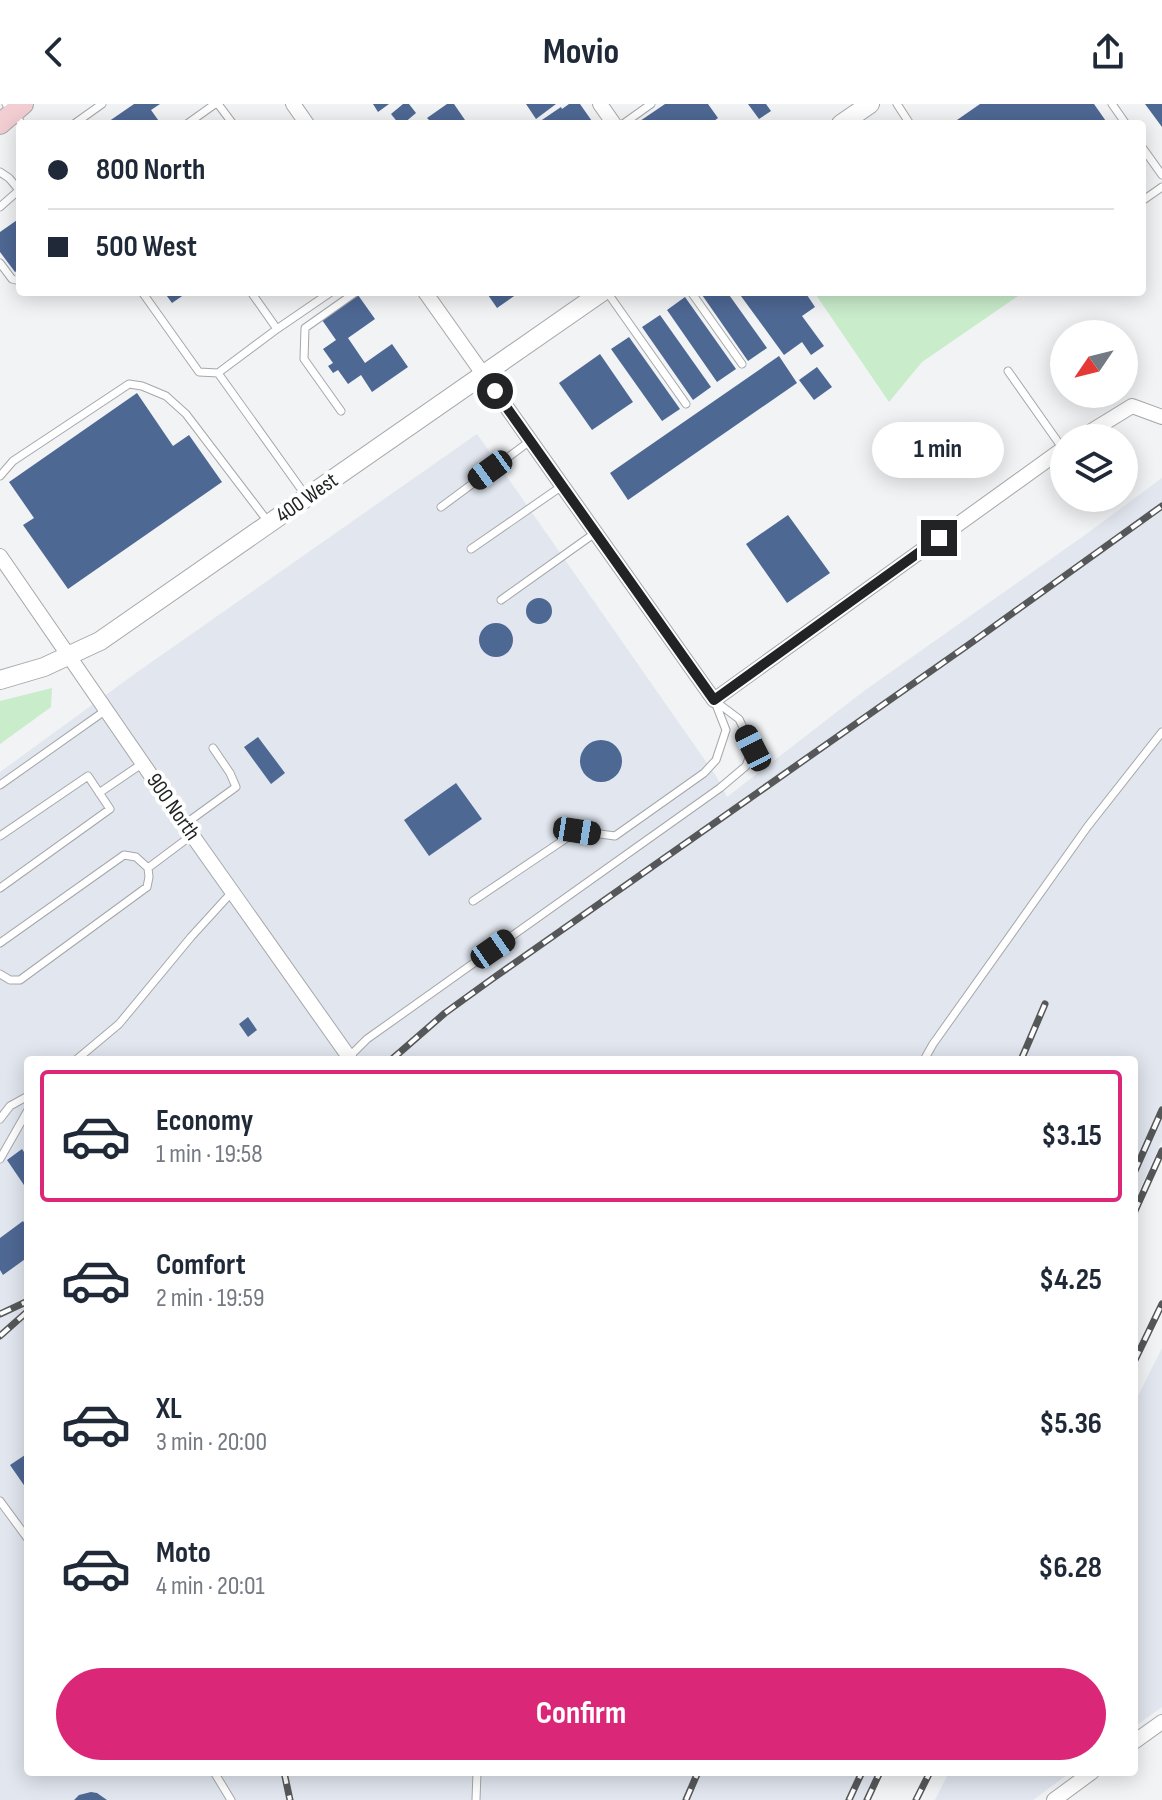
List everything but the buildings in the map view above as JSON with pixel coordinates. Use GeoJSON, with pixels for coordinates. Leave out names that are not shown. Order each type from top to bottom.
{"type":"FeatureCollection","features":[{"type":"Feature","properties":{"kind":"street"},"geometry":{"type":"LineString","coordinates":[[847,120],[870,104]]}},
{"type":"Feature","properties":{"kind":"street"},"geometry":{"type":"LineString","coordinates":[[428,296],[714,700],[1050,457]]}},
{"type":"Feature","properties":{"kind":"street","name":"400 West"},"geometry":{"type":"LineString","coordinates":[[0,680],[19,676],[69,656],[121,628],[598,296]]}},
{"type":"Feature","properties":{"kind":"street"},"geometry":{"type":"LineString","coordinates":[[1103,424],[1132,406],[1162,417]]}},
{"type":"Feature","properties":{"kind":"street","name":"900 North"},"geometry":{"type":"LineString","coordinates":[[0,556],[346,1056]]}},
{"type":"Feature","properties":{"kind":"street"},"geometry":{"type":"LineString","coordinates":[[1138,1739],[1162,1722]]}},
{"type":"Feature","properties":{"kind":"street"},"geometry":{"type":"LineString","coordinates":[[1054,1800],[1087,1776]]}},
{"type":"Feature","properties":{"kind":"lane"},"geometry":{"type":"LineString","coordinates":[[80,120],[102,104]]}},
{"type":"Feature","properties":{"kind":"lane"},"geometry":{"type":"LineString","coordinates":[[193,120],[216,104],[230,120]]}},
{"type":"Feature","properties":{"kind":"lane"},"geometry":{"type":"LineString","coordinates":[[629,120],[651,104]]}},
{"type":"Feature","properties":{"kind":"lane"},"geometry":{"type":"LineString","coordinates":[[1146,153],[1162,175]]}},
{"type":"Feature","properties":{"kind":"lane"},"geometry":{"type":"LineString","coordinates":[[0,172],[16,187]]}},
{"type":"Feature","properties":{"kind":"lane"},"geometry":{"type":"LineString","coordinates":[[0,207],[16,194]]}},
{"type":"Feature","properties":{"kind":"lane"},"geometry":{"type":"LineString","coordinates":[[0,263],[16,280]]}},
{"type":"Feature","properties":{"kind":"lane"},"geometry":{"type":"LineString","coordinates":[[145,296],[199,372],[218,373],[325,296]]}},
{"type":"Feature","properties":{"kind":"lane"},"geometry":{"type":"LineString","coordinates":[[254,296],[277,329]]}},
{"type":"Feature","properties":{"kind":"lane"},"geometry":{"type":"LineString","coordinates":[[341,411],[304,359],[305,328],[350,296]]}},
{"type":"Feature","properties":{"kind":"lane"},"geometry":{"type":"LineString","coordinates":[[607,296],[686,404]]}},
{"type":"Feature","properties":{"kind":"lane"},"geometry":{"type":"LineString","coordinates":[[694,296],[742,364]]}},
{"type":"Feature","properties":{"kind":"lane"},"geometry":{"type":"LineString","coordinates":[[1008,371],[1050,430]]}},
{"type":"Feature","properties":{"kind":"lane"},"geometry":{"type":"LineString","coordinates":[[218,373],[307,498]]}},
{"type":"Feature","properties":{"kind":"lane"},"geometry":{"type":"LineString","coordinates":[[0,476],[13,461],[112,394],[129,384],[142,386],[166,396],[186,414],[270,524]]}},
{"type":"Feature","properties":{"kind":"lane"},"geometry":{"type":"LineString","coordinates":[[441,507],[530,441]]}},
{"type":"Feature","properties":{"kind":"lane"},"geometry":{"type":"LineString","coordinates":[[471,549],[562,486]]}},
{"type":"Feature","properties":{"kind":"lane"},"geometry":{"type":"LineString","coordinates":[[501,600],[595,533]]}},
{"type":"Feature","properties":{"kind":"lane"},"geometry":{"type":"LineString","coordinates":[[473,901],[577,831],[615,836],[704,773],[716,760],[726,730],[714,700]]}},
{"type":"Feature","properties":{"kind":"lane"},"geometry":{"type":"LineString","coordinates":[[351,1056],[367,1039],[720,788],[746,766],[753,748],[739,719],[714,700]]}},
{"type":"Feature","properties":{"kind":"lane"},"geometry":{"type":"LineString","coordinates":[[0,785],[106,710]]}},
{"type":"Feature","properties":{"kind":"lane"},"geometry":{"type":"LineString","coordinates":[[926,1056],[1088,826],[1162,732]]}},
{"type":"Feature","properties":{"kind":"lane"},"geometry":{"type":"LineString","coordinates":[[148,868],[236,787],[213,748]]}},
{"type":"Feature","properties":{"kind":"lane"},"geometry":{"type":"LineString","coordinates":[[99,793],[143,763]]}},
{"type":"Feature","properties":{"kind":"lane"},"geometry":{"type":"LineString","coordinates":[[0,836],[88,776],[110,809],[0,888]]}},
{"type":"Feature","properties":{"kind":"lane"},"geometry":{"type":"LineString","coordinates":[[0,943],[124,855],[136,857],[148,868],[147,887],[20,980],[10,980],[0,974]]}},
{"type":"Feature","properties":{"kind":"lane"},"geometry":{"type":"LineString","coordinates":[[81,1056],[119,1024],[232,892]]}},
{"type":"Feature","properties":{"kind":"lane"},"geometry":{"type":"LineString","coordinates":[[0,1119],[10,1106],[24,1098]]}},
{"type":"Feature","properties":{"kind":"lane"},"geometry":{"type":"LineString","coordinates":[[0,1159],[24,1117]]}},
{"type":"Feature","properties":{"kind":"lane"},"geometry":{"type":"LineString","coordinates":[[0,1501],[24,1534]]}},
{"type":"Feature","properties":{"kind":"lane"},"geometry":{"type":"LineString","coordinates":[[216,1776],[226,1798]]}},
{"type":"Feature","properties":{"kind":"lane"},"geometry":{"type":"LineString","coordinates":[[476,1800],[477,1776]]}},
{"type":"Feature","properties":{"kind":"shaded area"},"geometry":{"type":"Polygon","coordinates":[[[477,434],[716,776],[727,797],[864,691],[1116,512],[1138,512],[1138,496],[1162,478],[1162,1141],[1138,1193],[1138,1056],[24,1056],[24,1776],[874,1776],[864,1800],[0,1800],[0,772],[477,434]]]}},
{"type":"Feature","properties":{"kind":"shaded area"},"geometry":{"type":"Polygon","coordinates":[[[1162,1348],[1162,1707],[1138,1724],[1138,1396],[1162,1348]]]}},
{"type":"Feature","properties":{"kind":"shaded area"},"geometry":{"type":"Polygon","coordinates":[[[947,1776],[1066,1776],[1033,1800],[935,1800],[947,1776]]]}},
{"type":"Feature","properties":{"kind":"green space"},"geometry":{"type":"Polygon","coordinates":[[[817,296],[1018,296],[922,362],[889,402],[817,296]]]}},
{"type":"Feature","properties":{"kind":"green space"},"geometry":{"type":"Polygon","coordinates":[[[52,688],[51,707],[0,744],[0,701],[52,688]]]}},
{"type":"Feature","properties":{"kind":"railway"},"geometry":{"type":"LineString","coordinates":[[396,1056],[445,1013],[492,979],[1162,506]]}},
{"type":"Feature","properties":{"kind":"railway"},"geometry":{"type":"LineString","coordinates":[[1023,1056],[1045,1004]]}},
{"type":"Feature","properties":{"kind":"railway"},"geometry":{"type":"LineString","coordinates":[[1138,1164],[1162,1110]]}},
{"type":"Feature","properties":{"kind":"railway"},"geometry":{"type":"LineString","coordinates":[[1138,1204],[1162,1151]]}},
{"type":"Feature","properties":{"kind":"railway"},"geometry":{"type":"LineString","coordinates":[[0,1314],[24,1303]]}},
{"type":"Feature","properties":{"kind":"railway"},"geometry":{"type":"LineString","coordinates":[[1138,1354],[1162,1304]]}},
{"type":"Feature","properties":{"kind":"railway"},"geometry":{"type":"LineString","coordinates":[[0,1336],[24,1315]]}},
{"type":"Feature","properties":{"kind":"railway"},"geometry":{"type":"LineString","coordinates":[[285,1776],[290,1800]]}},
{"type":"Feature","properties":{"kind":"railway"},"geometry":{"type":"LineString","coordinates":[[686,1800],[696,1776]]}},
{"type":"Feature","properties":{"kind":"railway"},"geometry":{"type":"LineString","coordinates":[[849,1800],[860,1776]]}},
{"type":"Feature","properties":{"kind":"railway"},"geometry":{"type":"LineString","coordinates":[[867,1800],[878,1776]]}},
{"type":"Feature","properties":{"kind":"railway"},"geometry":{"type":"LineString","coordinates":[[916,1800],[928,1776]]}},
{"type":"Feature","properties":{"kind":"route"},"geometry":{"type":"LineString","coordinates":[[495,391],[714,700],[939,538]]}}]}
